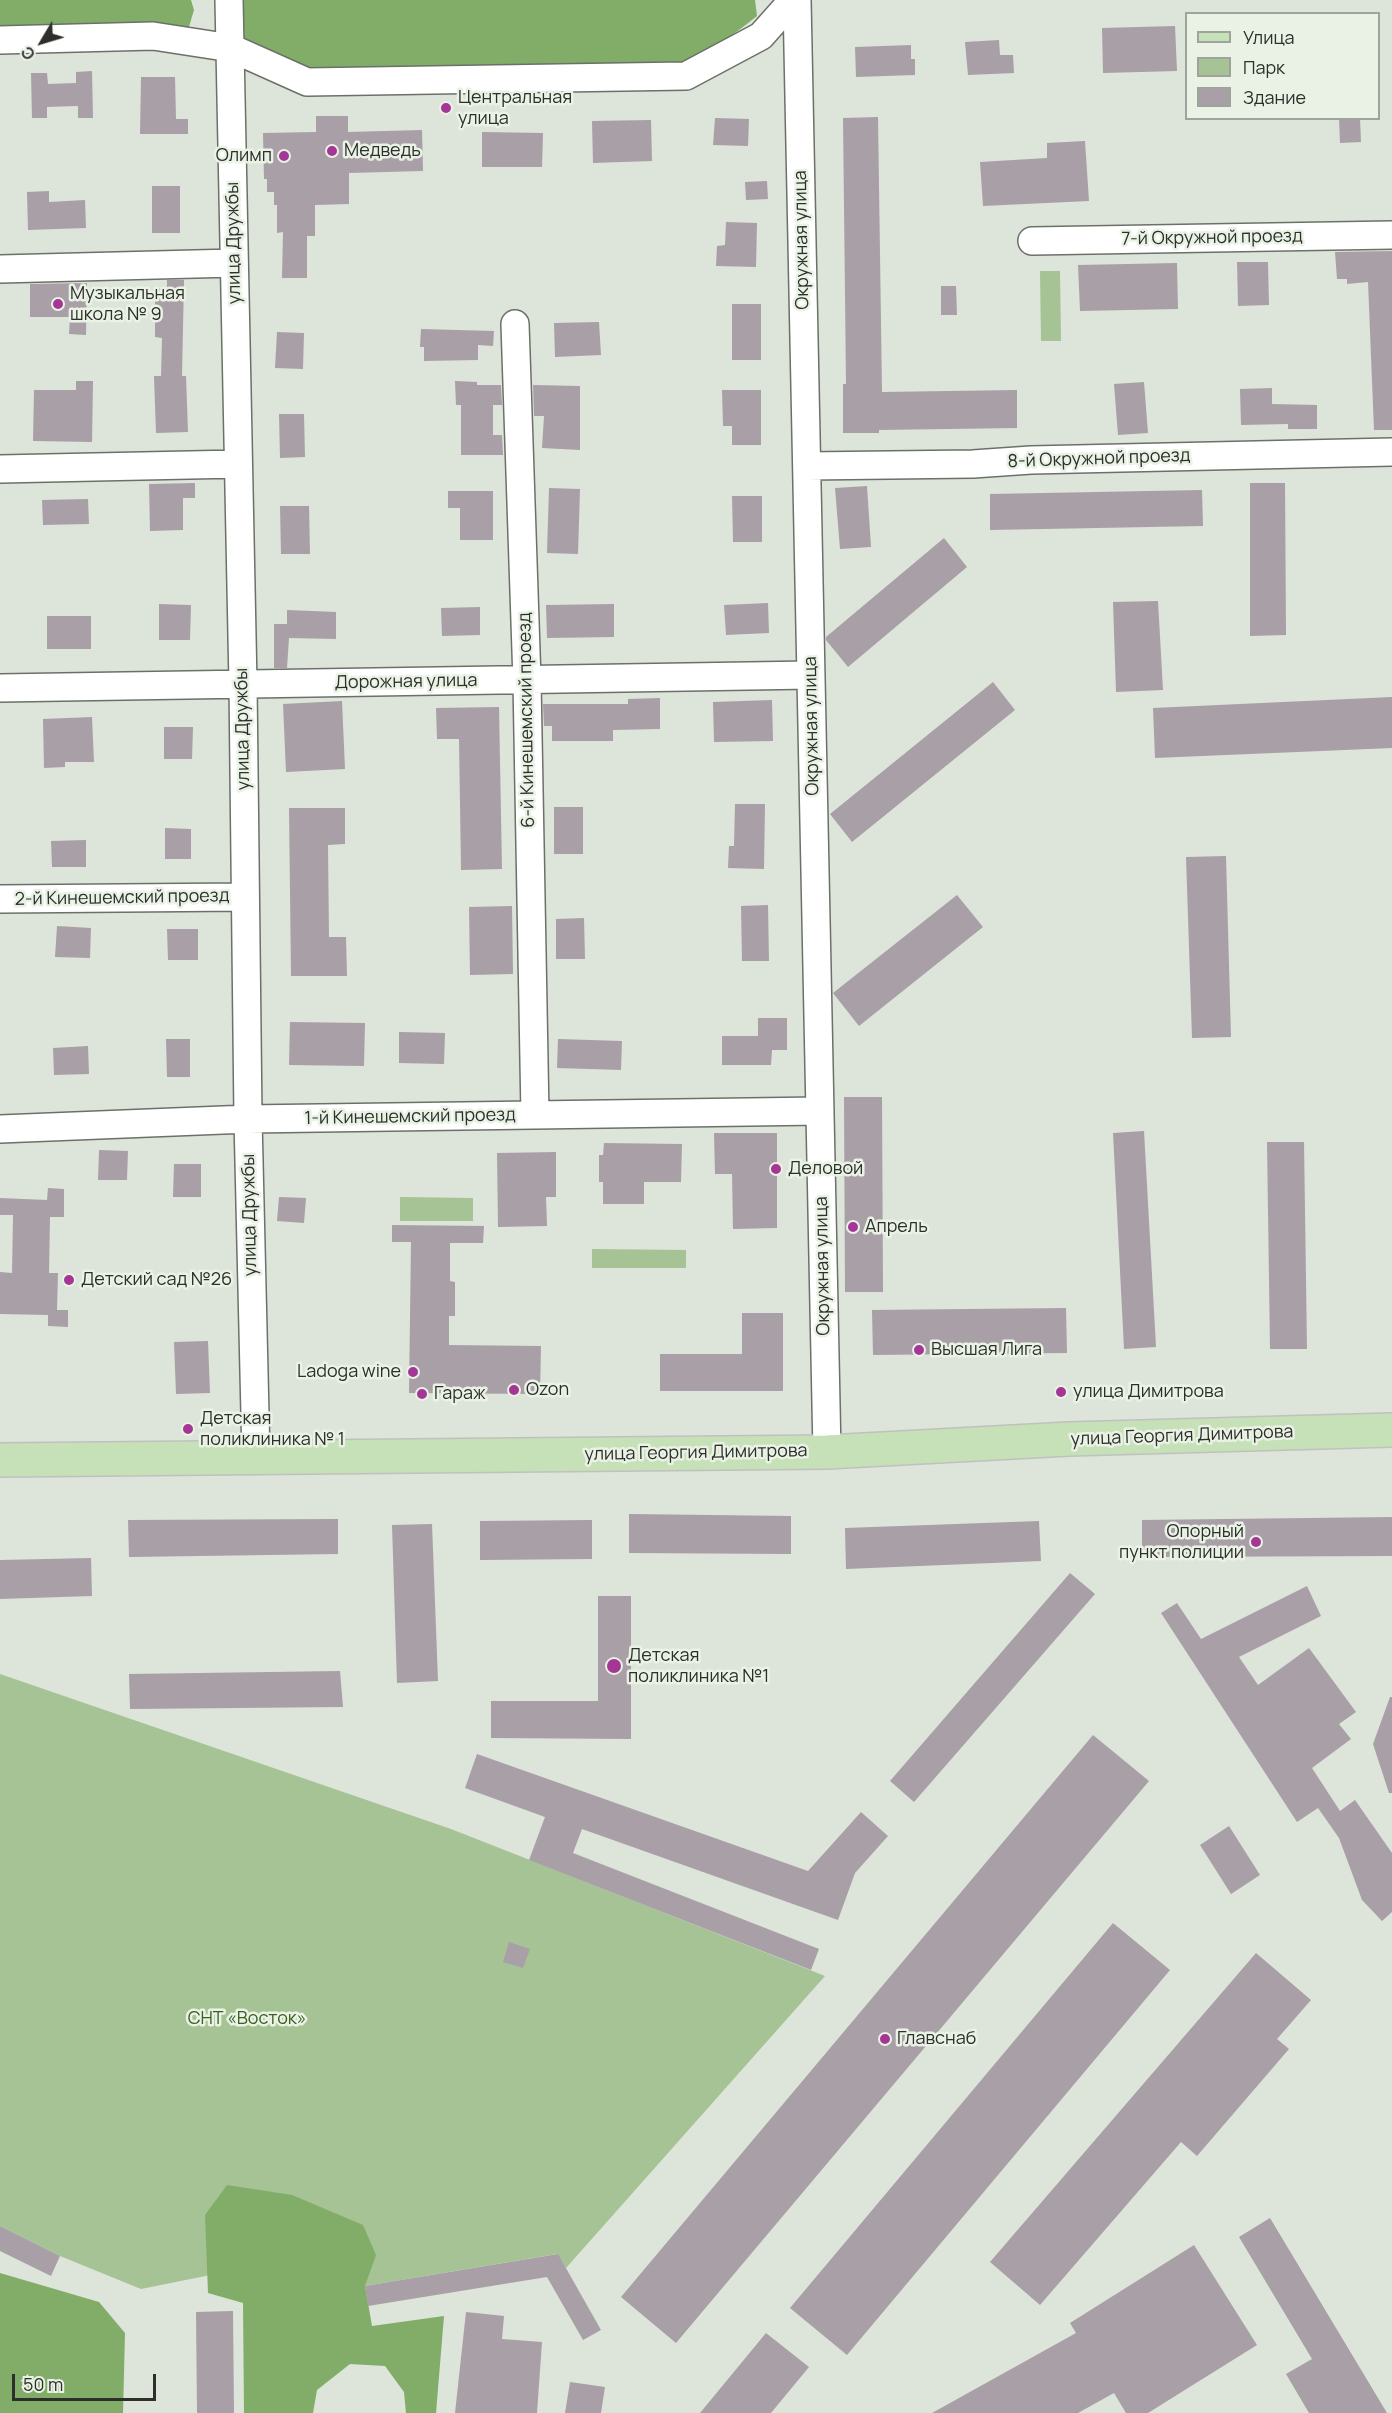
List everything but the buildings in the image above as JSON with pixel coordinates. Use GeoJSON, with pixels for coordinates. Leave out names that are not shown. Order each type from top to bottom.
{"type":"FeatureCollection","features":[{"type":"Feature","properties":{"kind":"main road","name":"улица Георгия Димитрова"},"geometry":{"type":"LineString","coordinates":[[0,1460],[827,1452],[1069,1439],[1392,1430]]}},
{"type":"Feature","properties":{"kind":"street","name":"улица Дружбы"},"geometry":{"type":"LineString","coordinates":[[229,0],[256,1457]]}},
{"type":"Feature","properties":{"kind":"street"},"geometry":{"type":"LineString","coordinates":[[0,40],[153,36],[231,48],[307,81],[686,76],[761,36],[793,0]]}},
{"type":"Feature","properties":{"kind":"street","name":"Окружная улица"},"geometry":{"type":"LineString","coordinates":[[797,0],[827,1452]]}},
{"type":"Feature","properties":{"kind":"street","name":"7-й Окружной проезд"},"geometry":{"type":"LineString","coordinates":[[1032,241],[1392,235]]}},
{"type":"Feature","properties":{"kind":"street"},"geometry":{"type":"LineString","coordinates":[[0,269],[234,263]]}},
{"type":"Feature","properties":{"kind":"street","name":"6-й Кинешемский проезд"},"geometry":{"type":"LineString","coordinates":[[515,324],[527,681],[535,1115]]}},
{"type":"Feature","properties":{"kind":"street","name":"8-й Окружной проезд"},"geometry":{"type":"LineString","coordinates":[[807,466],[973,464],[1031,460],[1392,452]]}},
{"type":"Feature","properties":{"kind":"street"},"geometry":{"type":"LineString","coordinates":[[0,470],[237,464]]}},
{"type":"Feature","properties":{"kind":"street","name":"Дорожная улица"},"geometry":{"type":"LineString","coordinates":[[0,688],[811,675]]}},
{"type":"Feature","properties":{"kind":"street","name":"2-й Кинешемский проезд"},"geometry":{"type":"LineString","coordinates":[[0,899],[244,897]]}},
{"type":"Feature","properties":{"kind":"street","name":"1-й Кинешемский проезд"},"geometry":{"type":"LineString","coordinates":[[0,1129],[248,1119],[820,1111]]}},
{"type":"Feature","properties":{"kind":"green space"},"geometry":{"type":"Polygon","coordinates":[[[0,0],[191,0],[194,10],[185,40],[0,38],[0,0]]]}},
{"type":"Feature","properties":{"kind":"green space"},"geometry":{"type":"Polygon","coordinates":[[[236,0],[755,0],[757,16],[715,46],[669,67],[306,72],[239,43],[236,0]]]}},
{"type":"Feature","properties":{"kind":"green space"},"geometry":{"type":"Polygon","coordinates":[[[1040,271],[1060,271],[1061,341],[1041,341],[1040,271]]]}},
{"type":"Feature","properties":{"kind":"green space"},"geometry":{"type":"Polygon","coordinates":[[[400,1197],[473,1198],[473,1221],[400,1221],[400,1197]]]}},
{"type":"Feature","properties":{"kind":"green space"},"geometry":{"type":"Polygon","coordinates":[[[592,1249],[686,1250],[686,1268],[592,1268],[592,1249]]]}},
{"type":"Feature","properties":{"kind":"green space","name":"СНТ «Восток»"},"geometry":{"type":"Polygon","coordinates":[[[0,1674],[451,1829],[825,1976],[566,2268],[557,2254],[365,2286],[250,2267],[141,2289],[60,2256],[0,2226],[0,1674]]]}},
{"type":"Feature","properties":{"kind":"green space"},"geometry":{"type":"Polygon","coordinates":[[[227,2185],[292,2195],[363,2225],[376,2255],[365,2286],[372,2326],[444,2316],[436,2413],[406,2413],[404,2392],[385,2366],[350,2364],[317,2390],[313,2413],[244,2413],[243,2303],[208,2293],[205,2215],[227,2185]]]}},
{"type":"Feature","properties":{"kind":"green space"},"geometry":{"type":"Polygon","coordinates":[[[0,2273],[99,2302],[125,2333],[123,2413],[0,2413],[0,2273]]]}},
{"type":"Feature","properties":{"kind":"place","name":"Центральная улица"},"geometry":{"type":"Point","coordinates":[446,108]}},
{"type":"Feature","properties":{"kind":"place","name":"Медведь"},"geometry":{"type":"Point","coordinates":[332,151]}},
{"type":"Feature","properties":{"kind":"place","name":"Олимп"},"geometry":{"type":"Point","coordinates":[284,156]}},
{"type":"Feature","properties":{"kind":"place","name":"Музыкальная школа № 9"},"geometry":{"type":"Point","coordinates":[58,304]}},
{"type":"Feature","properties":{"kind":"place","name":"Деловой"},"geometry":{"type":"Point","coordinates":[776,1169]}},
{"type":"Feature","properties":{"kind":"place","name":"Апрель"},"geometry":{"type":"Point","coordinates":[853,1227]}},
{"type":"Feature","properties":{"kind":"place","name":"Детский сад №26"},"geometry":{"type":"Point","coordinates":[69,1280]}},
{"type":"Feature","properties":{"kind":"place","name":"Высшая Лига"},"geometry":{"type":"Point","coordinates":[919,1350]}},
{"type":"Feature","properties":{"kind":"place","name":"Ladoga wine"},"geometry":{"type":"Point","coordinates":[413,1372]}},
{"type":"Feature","properties":{"kind":"place","name":"Ozon"},"geometry":{"type":"Point","coordinates":[514,1390]}},
{"type":"Feature","properties":{"kind":"place","name":"улица Димитрова"},"geometry":{"type":"Point","coordinates":[1061,1392]}},
{"type":"Feature","properties":{"kind":"place","name":"Гараж"},"geometry":{"type":"Point","coordinates":[422,1394]}},
{"type":"Feature","properties":{"kind":"place","name":"Детская поликлиника № 1"},"geometry":{"type":"Point","coordinates":[188,1429]}},
{"type":"Feature","properties":{"kind":"place","name":"Опорный пункт полиции"},"geometry":{"type":"Point","coordinates":[1256,1542]}},
{"type":"Feature","properties":{"kind":"place","name":"Детская поликлиника №1"},"geometry":{"type":"Point","coordinates":[614,1666]}},
{"type":"Feature","properties":{"kind":"place","name":"Главснаб"},"geometry":{"type":"Point","coordinates":[885,2039]}}]}
